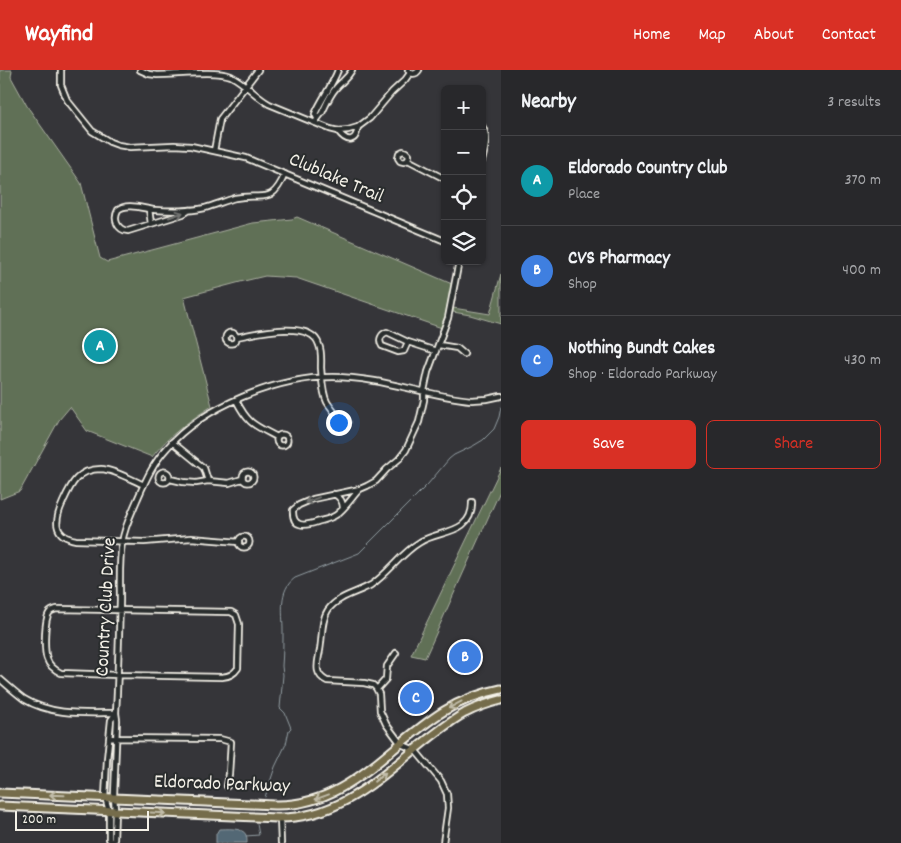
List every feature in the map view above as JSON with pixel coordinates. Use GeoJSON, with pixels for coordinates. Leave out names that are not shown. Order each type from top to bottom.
{"type":"FeatureCollection","features":[{"type":"Feature","properties":{"kind":"main road","name":"Eldorado Parkway"},"geometry":{"type":"LineString","coordinates":[[0,793],[285,805],[302,803],[331,794],[348,785],[430,721],[454,706],[475,696],[501,689]]}},
{"type":"Feature","properties":{"kind":"main road","name":"Eldorado Parkway"},"geometry":{"type":"LineString","coordinates":[[0,806],[280,818],[300,817],[319,812],[355,796],[441,729],[465,713],[501,700]]}},
{"type":"Feature","properties":{"kind":"main road"},"geometry":{"type":"LineString","coordinates":[[348,785],[355,796]]}},
{"type":"Feature","properties":{"kind":"street","name":"Clublake Trail"},"geometry":{"type":"LineString","coordinates":[[61,70],[61,85],[67,100],[88,128],[104,139],[126,146],[179,145],[246,158],[441,239]]}},
{"type":"Feature","properties":{"kind":"street"},"geometry":{"type":"LineString","coordinates":[[140,70],[148,74],[157,75],[222,73],[233,77],[277,108],[316,120],[330,129],[338,131],[358,127],[405,80],[409,71],[416,73],[419,70]]}},
{"type":"Feature","properties":{"kind":"street"},"geometry":{"type":"LineString","coordinates":[[214,151],[220,119],[258,70]]}},
{"type":"Feature","properties":{"kind":"street"},"geometry":{"type":"LineString","coordinates":[[316,120],[315,114],[317,109],[338,70]]}},
{"type":"Feature","properties":{"kind":"street"},"geometry":{"type":"LineString","coordinates":[[316,120],[336,88],[352,70]]}},
{"type":"Feature","properties":{"kind":"street"},"geometry":{"type":"LineString","coordinates":[[338,131],[344,138],[350,140],[356,135],[358,127]]}},
{"type":"Feature","properties":{"kind":"street"},"geometry":{"type":"LineString","coordinates":[[408,160],[441,177]]}},
{"type":"Feature","properties":{"kind":"street"},"geometry":{"type":"LineString","coordinates":[[190,210],[130,231],[123,231],[119,227],[116,217],[117,211],[123,206],[190,210],[238,198],[269,196],[277,189],[285,174]]}},
{"type":"Feature","properties":{"kind":"street"},"geometry":{"type":"LineString","coordinates":[[149,209],[151,224]]}},
{"type":"Feature","properties":{"kind":"street"},"geometry":{"type":"LineString","coordinates":[[360,489],[336,515],[330,518],[302,525],[294,519],[294,508],[313,499],[360,489],[376,481],[406,450],[419,422],[428,372],[450,313],[458,265]]}},
{"type":"Feature","properties":{"kind":"street"},"geometry":{"type":"LineString","coordinates":[[237,337],[264,331],[296,330],[309,333],[317,339],[326,400],[338,418]]}},
{"type":"Feature","properties":{"kind":"street"},"geometry":{"type":"LineString","coordinates":[[408,342],[405,349],[400,352],[383,347],[380,341],[382,335],[387,332],[408,342],[436,351]]}},
{"type":"Feature","properties":{"kind":"street"},"geometry":{"type":"LineString","coordinates":[[439,346],[457,348],[464,354]]}},
{"type":"Feature","properties":{"kind":"street","name":"Country Club Drive"},"geometry":{"type":"LineString","coordinates":[[116,713],[111,720],[105,797],[112,811],[114,840],[112,843],[109,838],[112,811],[114,798],[117,738],[116,713],[122,541],[129,519],[156,463],[172,442],[195,423],[236,400],[272,386],[322,377],[362,379],[471,400],[487,400],[501,396]]}},
{"type":"Feature","properties":{"kind":"street"},"geometry":{"type":"LineString","coordinates":[[236,400],[249,421],[277,438]]}},
{"type":"Feature","properties":{"kind":"street"},"geometry":{"type":"LineString","coordinates":[[172,442],[204,468],[208,481]]}},
{"type":"Feature","properties":{"kind":"street"},"geometry":{"type":"LineString","coordinates":[[144,485],[111,471],[101,469],[89,471],[79,476],[72,483],[58,514],[58,527],[63,535],[79,540],[144,542],[196,538],[239,542]]}},
{"type":"Feature","properties":{"kind":"street"},"geometry":{"type":"LineString","coordinates":[[170,479],[190,483],[208,481],[226,483],[242,479]]}},
{"type":"Feature","properties":{"kind":"street"},"geometry":{"type":"LineString","coordinates":[[334,494],[341,500],[343,508]]}},
{"type":"Feature","properties":{"kind":"street"},"geometry":{"type":"LineString","coordinates":[[443,843],[448,794],[441,781],[415,750],[401,744],[386,724],[379,708],[379,694],[375,686],[329,682],[320,676],[317,665],[324,621],[331,606],[366,588],[417,544],[459,527],[471,514],[472,502]]}},
{"type":"Feature","properties":{"kind":"street"},"geometry":{"type":"LineString","coordinates":[[53,610],[120,610],[234,613],[239,624],[239,663],[236,672],[222,678],[67,674],[56,671],[48,663],[45,635],[48,614],[53,610]]}},
{"type":"Feature","properties":{"kind":"street"},"geometry":{"type":"LineString","coordinates":[[377,689],[386,679],[387,666],[396,653]]}},
{"type":"Feature","properties":{"kind":"street"},"geometry":{"type":"LineString","coordinates":[[0,679],[22,697],[46,708],[68,712],[116,713]]}},
{"type":"Feature","properties":{"kind":"street"},"geometry":{"type":"LineString","coordinates":[[110,738],[220,739],[231,742],[229,776],[226,786]]}},
{"type":"Feature","properties":{"kind":"street"},"geometry":{"type":"LineString","coordinates":[[107,768],[115,768]]}},
{"type":"Feature","properties":{"kind":"street"},"geometry":{"type":"LineString","coordinates":[[280,818],[281,843]]}},
{"type":"Feature","properties":{"kind":"green space"},"geometry":{"type":"Polygon","coordinates":[[[0,70],[12,70],[11,77],[27,106],[81,183],[100,258],[107,262],[253,223],[297,217],[452,284],[442,328],[296,278],[265,276],[184,297],[212,406],[180,429],[152,457],[87,431],[70,407],[59,420],[20,491],[0,499],[0,70]]]}},
{"type":"Feature","properties":{"kind":"green space"},"geometry":{"type":"Polygon","coordinates":[[[501,274],[501,324],[453,312],[453,308],[490,314],[501,274]]]}},
{"type":"Feature","properties":{"kind":"green space"},"geometry":{"type":"Polygon","coordinates":[[[501,468],[501,489],[425,658],[411,655],[501,468]]]}},
{"type":"Feature","properties":{"kind":"water"},"geometry":{"type":"Polygon","coordinates":[[[219,829],[234,829],[244,832],[247,843],[216,843],[216,834],[219,829]]]}},
{"type":"Feature","properties":{"kind":"waterway"},"geometry":{"type":"LineString","coordinates":[[265,797],[291,728],[285,713],[280,708],[283,675],[283,602],[286,589],[295,578],[359,553],[428,484],[449,459],[483,440],[494,429],[501,407]]}},
{"type":"Feature","properties":{"kind":"waterway"},"geometry":{"type":"LineString","coordinates":[[246,836],[259,835],[257,824]]}},
{"type":"Feature","properties":{"kind":"place","name":"Eldorado Country Club"},"geometry":{"type":"Point","coordinates":[100,346]}},
{"type":"Feature","properties":{"kind":"place","name":"CVS Pharmacy"},"geometry":{"type":"Point","coordinates":[465,657]}},
{"type":"Feature","properties":{"kind":"place","name":"Nothing Bundt Cakes"},"geometry":{"type":"Point","coordinates":[416,698]}}]}
